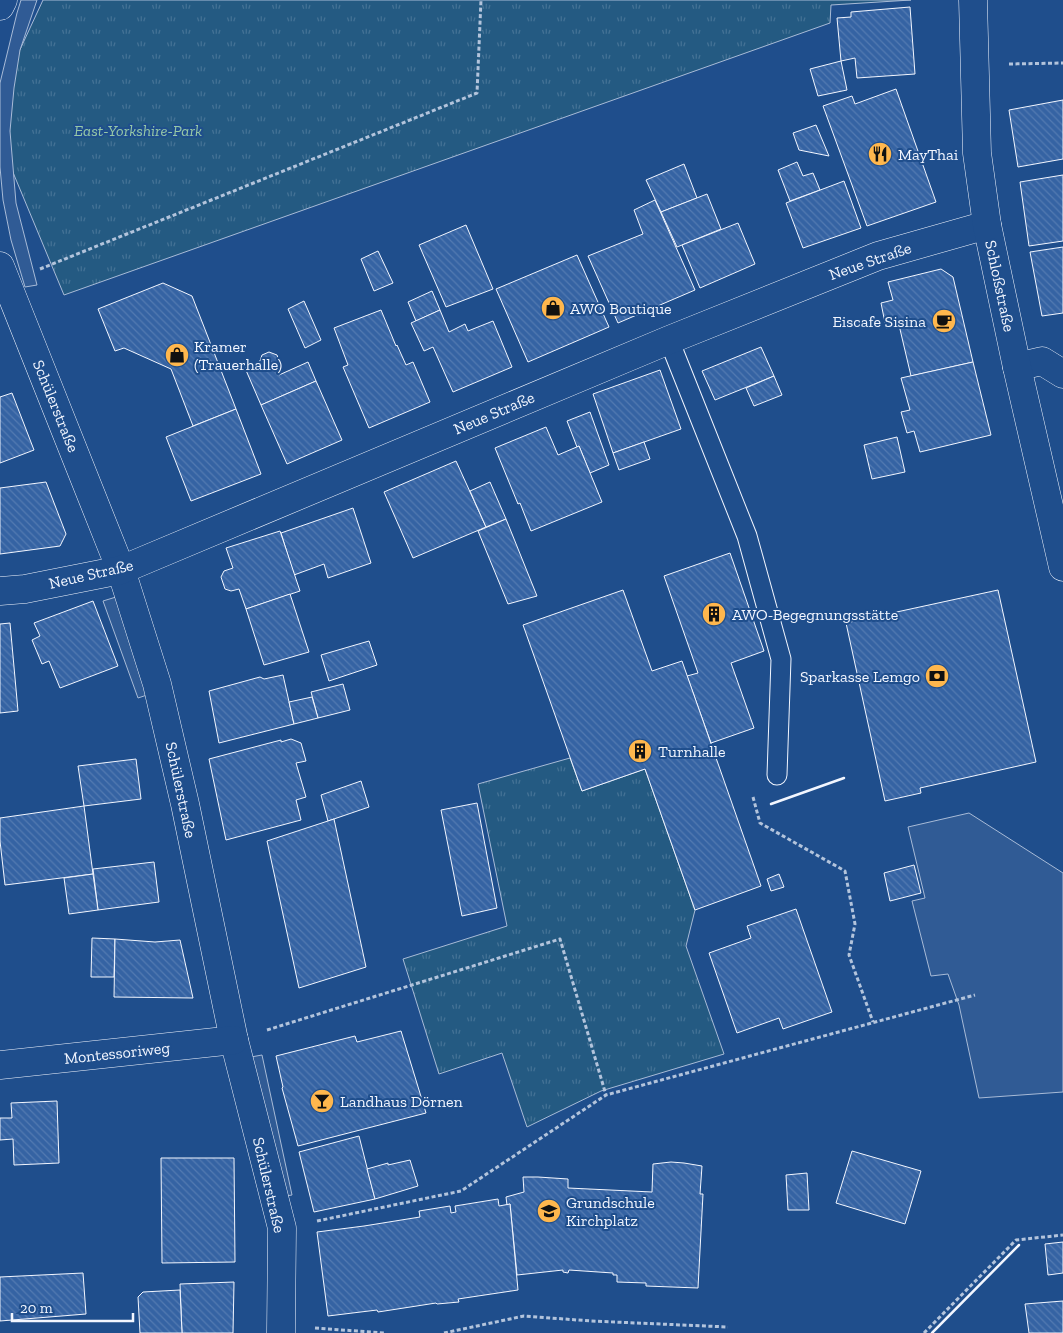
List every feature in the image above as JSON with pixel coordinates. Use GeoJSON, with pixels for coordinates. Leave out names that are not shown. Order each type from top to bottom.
{"type":"FeatureCollection","features":[{"type":"Feature","properties":{"kind":"street"},"geometry":{"type":"LineString","coordinates":[[0,6],[3,0]]}},
{"type":"Feature","properties":{"kind":"street","name":"Schloßstraße"},"geometry":{"type":"LineString","coordinates":[[973,0],[978,153],[987,225],[1017,367],[1063,567]]}},
{"type":"Feature","properties":{"kind":"street","name":"Neue Straße"},"geometry":{"type":"LineString","coordinates":[[0,590],[25,589],[121,570],[669,340],[878,256],[987,225]]}},
{"type":"Feature","properties":{"kind":"street","name":"Schülerstraße"},"geometry":{"type":"LineString","coordinates":[[3,275],[121,570],[157,684],[234,1040],[282,1228],[281,1333]]}},
{"type":"Feature","properties":{"kind":"street"},"geometry":{"type":"LineString","coordinates":[[1017,367],[1042,361],[1063,374]]}},
{"type":"Feature","properties":{"kind":"street","name":"Montessoriweg"},"geometry":{"type":"LineString","coordinates":[[0,1065],[234,1040]]}},
{"type":"Feature","properties":{"kind":"lane"},"geometry":{"type":"LineString","coordinates":[[669,340],[747,536],[781,659],[777,775]]}},
{"type":"Feature","properties":{"kind":"path"},"geometry":{"type":"LineString","coordinates":[[3,275],[477,93],[481,0]]}},
{"type":"Feature","properties":{"kind":"path"},"geometry":{"type":"LineString","coordinates":[[974,65],[1063,62]]}},
{"type":"Feature","properties":{"kind":"path"},"geometry":{"type":"LineString","coordinates":[[777,775],[753,796],[760,823],[845,870],[855,924],[849,955],[874,1022]]}},
{"type":"Feature","properties":{"kind":"path"},"geometry":{"type":"LineString","coordinates":[[234,1040],[560,939],[606,1095]]}},
{"type":"Feature","properties":{"kind":"path"},"geometry":{"type":"LineString","coordinates":[[282,1228],[461,1191],[606,1095],[975,995]]}},
{"type":"Feature","properties":{"kind":"path"},"geometry":{"type":"LineString","coordinates":[[924,1333],[1016,1240],[1063,1235]]}},
{"type":"Feature","properties":{"kind":"path"},"geometry":{"type":"LineString","coordinates":[[444,1333],[524,1316],[728,1327]]}},
{"type":"Feature","properties":{"kind":"path"},"geometry":{"type":"LineString","coordinates":[[318,1328],[384,1333]]}},
{"type":"Feature","properties":{"kind":"green space","name":"East-Yorkshire-Park"},"geometry":{"type":"Polygon","coordinates":[[[43,0],[911,0],[831,5],[830,23],[64,295],[2,146],[4,84],[43,0]]]}},
{"type":"Feature","properties":{"kind":"green space"},"geometry":{"type":"Polygon","coordinates":[[[570,758],[582,791],[645,769],[695,910],[686,946],[724,1054],[601,1091],[527,1127],[502,1053],[439,1074],[403,959],[507,926],[478,784],[570,758]]]}},
{"type":"Feature","properties":{"kind":"shaded area"},"geometry":{"type":"Polygon","coordinates":[[[21,0],[37,0],[20,50],[10,131],[16,203],[37,285],[25,287],[11,240],[3,200],[0,167],[0,83],[21,0]]]}},
{"type":"Feature","properties":{"kind":"shaded area"},"geometry":{"type":"Polygon","coordinates":[[[116,597],[150,694],[138,698],[103,601],[116,597]]]}},
{"type":"Feature","properties":{"kind":"shaded area"},"geometry":{"type":"Polygon","coordinates":[[[969,813],[1063,873],[1063,1092],[979,1098],[959,1005],[948,974],[931,976],[912,901],[925,898],[908,827],[969,813]]]}},
{"type":"Feature","properties":{"kind":"shaded area"},"geometry":{"type":"Polygon","coordinates":[[[262,1055],[292,1195],[280,1197],[251,1057],[262,1055]]]}},
{"type":"Feature","properties":{"kind":"building"},"geometry":{"type":"Polygon","coordinates":[[[910,7],[915,74],[857,78],[855,58],[841,61],[837,18],[851,17],[851,12],[910,7]]]}},
{"type":"Feature","properties":{"kind":"building"},"geometry":{"type":"Polygon","coordinates":[[[841,61],[847,90],[818,96],[810,69],[841,61]]]}},
{"type":"Feature","properties":{"kind":"building","name":"MayThai"},"geometry":{"type":"Polygon","coordinates":[[[896,89],[936,202],[867,226],[823,106],[852,96],[855,104],[896,89]]]}},
{"type":"Feature","properties":{"kind":"building"},"geometry":{"type":"Polygon","coordinates":[[[1063,100],[1063,159],[1018,167],[1009,110],[1063,100]]]}},
{"type":"Feature","properties":{"kind":"building"},"geometry":{"type":"Polygon","coordinates":[[[816,125],[829,156],[799,150],[793,133],[816,125]]]}},
{"type":"Feature","properties":{"kind":"building"},"geometry":{"type":"Polygon","coordinates":[[[797,162],[803,176],[813,173],[820,190],[790,201],[778,170],[797,162]]]}},
{"type":"Feature","properties":{"kind":"building"},"geometry":{"type":"Polygon","coordinates":[[[684,164],[697,198],[661,212],[646,180],[684,164]]]}},
{"type":"Feature","properties":{"kind":"building"},"geometry":{"type":"Polygon","coordinates":[[[1063,175],[1063,241],[1029,246],[1020,182],[1063,175]]]}},
{"type":"Feature","properties":{"kind":"building"},"geometry":{"type":"Polygon","coordinates":[[[844,181],[861,228],[803,248],[786,203],[844,181]]]}},
{"type":"Feature","properties":{"kind":"building"},"geometry":{"type":"Polygon","coordinates":[[[707,194],[721,229],[677,247],[661,212],[707,194]]]}},
{"type":"Feature","properties":{"kind":"building"},"geometry":{"type":"Polygon","coordinates":[[[655,200],[695,290],[618,323],[588,256],[643,234],[634,210],[655,200]]]}},
{"type":"Feature","properties":{"kind":"building"},"geometry":{"type":"Polygon","coordinates":[[[738,223],[755,264],[700,288],[682,245],[738,223]]]}},
{"type":"Feature","properties":{"kind":"building"},"geometry":{"type":"Polygon","coordinates":[[[466,225],[493,289],[446,307],[419,245],[466,225]]]}},
{"type":"Feature","properties":{"kind":"building"},"geometry":{"type":"Polygon","coordinates":[[[1063,247],[1063,313],[1042,316],[1030,252],[1063,247]]]}},
{"type":"Feature","properties":{"kind":"building"},"geometry":{"type":"Polygon","coordinates":[[[378,251],[393,283],[374,291],[361,259],[378,251]]]}},
{"type":"Feature","properties":{"kind":"building","name":"AWO Boutique"},"geometry":{"type":"Polygon","coordinates":[[[577,255],[609,327],[528,362],[496,289],[577,255]]]}},
{"type":"Feature","properties":{"kind":"building"},"geometry":{"type":"Polygon","coordinates":[[[941,269],[953,277],[973,362],[911,376],[899,325],[886,328],[881,303],[893,300],[888,282],[941,269]]]}},
{"type":"Feature","properties":{"kind":"building","name":"Kramer (Trauerhalle)"},"geometry":{"type":"Polygon","coordinates":[[[163,283],[192,296],[236,409],[193,426],[171,369],[124,348],[115,351],[98,309],[163,283]]]}},
{"type":"Feature","properties":{"kind":"building"},"geometry":{"type":"Polygon","coordinates":[[[432,291],[440,310],[416,321],[408,302],[432,291]]]}},
{"type":"Feature","properties":{"kind":"building"},"geometry":{"type":"Polygon","coordinates":[[[304,301],[321,340],[305,348],[288,309],[304,301]]]}},
{"type":"Feature","properties":{"kind":"building"},"geometry":{"type":"Polygon","coordinates":[[[381,310],[406,365],[413,362],[430,402],[369,428],[343,367],[348,365],[334,328],[381,310]]]}},
{"type":"Feature","properties":{"kind":"building"},"geometry":{"type":"Polygon","coordinates":[[[440,310],[449,332],[465,324],[468,331],[493,321],[512,367],[453,392],[433,347],[424,351],[411,323],[440,310]]]}},
{"type":"Feature","properties":{"kind":"building"},"geometry":{"type":"Polygon","coordinates":[[[761,347],[774,376],[715,400],[702,371],[761,347]]]}},
{"type":"Feature","properties":{"kind":"building"},"geometry":{"type":"Polygon","coordinates":[[[269,352],[277,355],[279,375],[308,362],[316,381],[261,405],[245,368],[260,361],[262,355],[269,352]]]}},
{"type":"Feature","properties":{"kind":"building"},"geometry":{"type":"Polygon","coordinates":[[[973,362],[991,435],[920,452],[914,431],[907,433],[901,412],[910,410],[901,378],[973,362]]]}},
{"type":"Feature","properties":{"kind":"building"},"geometry":{"type":"Polygon","coordinates":[[[660,370],[681,429],[613,453],[593,394],[660,370]]]}},
{"type":"Feature","properties":{"kind":"building"},"geometry":{"type":"Polygon","coordinates":[[[774,376],[782,395],[754,406],[746,388],[774,376]]]}},
{"type":"Feature","properties":{"kind":"building"},"geometry":{"type":"Polygon","coordinates":[[[316,381],[342,440],[287,464],[261,405],[316,381]]]}},
{"type":"Feature","properties":{"kind":"building"},"geometry":{"type":"Polygon","coordinates":[[[12,393],[34,450],[0,463],[0,397],[12,393]]]}},
{"type":"Feature","properties":{"kind":"building"},"geometry":{"type":"Polygon","coordinates":[[[236,409],[261,474],[191,501],[166,437],[236,409]]]}},
{"type":"Feature","properties":{"kind":"building"},"geometry":{"type":"Polygon","coordinates":[[[590,412],[609,465],[590,473],[567,421],[590,412]]]}},
{"type":"Feature","properties":{"kind":"building"},"geometry":{"type":"Polygon","coordinates":[[[546,427],[558,455],[579,446],[602,502],[531,531],[495,448],[546,427]]]}},
{"type":"Feature","properties":{"kind":"building"},"geometry":{"type":"Polygon","coordinates":[[[897,437],[905,472],[872,479],[864,445],[897,437]]]}},
{"type":"Feature","properties":{"kind":"building"},"geometry":{"type":"Polygon","coordinates":[[[644,442],[650,459],[619,470],[613,453],[644,442]]]}},
{"type":"Feature","properties":{"kind":"building"},"geometry":{"type":"Polygon","coordinates":[[[456,461],[486,527],[413,558],[384,492],[456,461]]]}},
{"type":"Feature","properties":{"kind":"building"},"geometry":{"type":"Polygon","coordinates":[[[46,482],[66,534],[60,546],[0,554],[0,488],[46,482]]]}},
{"type":"Feature","properties":{"kind":"building"},"geometry":{"type":"Polygon","coordinates":[[[490,482],[506,519],[486,527],[470,491],[490,482]]]}},
{"type":"Feature","properties":{"kind":"building"},"geometry":{"type":"Polygon","coordinates":[[[353,508],[371,563],[328,578],[324,564],[294,575],[281,533],[353,508]]]}},
{"type":"Feature","properties":{"kind":"building"},"geometry":{"type":"Polygon","coordinates":[[[506,519],[537,596],[508,604],[478,531],[506,519]]]}},
{"type":"Feature","properties":{"kind":"building"},"geometry":{"type":"Polygon","coordinates":[[[280,531],[300,591],[246,609],[239,589],[231,591],[225,589],[221,577],[224,571],[233,568],[226,548],[280,531]]]}},
{"type":"Feature","properties":{"kind":"building","name":"AWO-Begegnungsstätte"},"geometry":{"type":"Polygon","coordinates":[[[730,553],[764,651],[731,663],[754,728],[711,743],[687,676],[698,673],[664,576],[730,553]]]}},
{"type":"Feature","properties":{"kind":"building","name":"Turnhalle"},"geometry":{"type":"Polygon","coordinates":[[[623,590],[652,671],[682,661],[761,886],[695,910],[645,769],[582,791],[523,625],[623,590]]]}},
{"type":"Feature","properties":{"kind":"building","name":"Sparkasse Lemgo"},"geometry":{"type":"Polygon","coordinates":[[[998,590],[1036,762],[920,788],[921,793],[885,801],[846,623],[998,590]]]}},
{"type":"Feature","properties":{"kind":"building"},"geometry":{"type":"Polygon","coordinates":[[[290,594],[309,652],[264,665],[246,609],[290,594]]]}},
{"type":"Feature","properties":{"kind":"building"},"geometry":{"type":"Polygon","coordinates":[[[93,601],[118,666],[60,688],[49,661],[42,664],[32,640],[40,636],[34,623],[93,601]]]}},
{"type":"Feature","properties":{"kind":"building"},"geometry":{"type":"Polygon","coordinates":[[[10,623],[18,711],[0,713],[0,624],[10,623]]]}},
{"type":"Feature","properties":{"kind":"building"},"geometry":{"type":"Polygon","coordinates":[[[369,641],[377,665],[329,681],[321,655],[369,641]]]}},
{"type":"Feature","properties":{"kind":"building"},"geometry":{"type":"Polygon","coordinates":[[[283,675],[294,724],[219,743],[209,691],[260,677],[264,679],[283,675]]]}},
{"type":"Feature","properties":{"kind":"building"},"geometry":{"type":"Polygon","coordinates":[[[343,684],[350,710],[318,718],[311,692],[343,684]]]}},
{"type":"Feature","properties":{"kind":"building"},"geometry":{"type":"Polygon","coordinates":[[[312,697],[318,718],[294,724],[289,702],[312,697]]]}},
{"type":"Feature","properties":{"kind":"building"},"geometry":{"type":"Polygon","coordinates":[[[291,739],[301,743],[306,761],[296,763],[306,797],[296,800],[301,820],[226,840],[209,759],[291,739]]]}},
{"type":"Feature","properties":{"kind":"building"},"geometry":{"type":"Polygon","coordinates":[[[136,759],[141,799],[84,806],[78,766],[136,759]]]}},
{"type":"Feature","properties":{"kind":"building"},"geometry":{"type":"Polygon","coordinates":[[[361,781],[369,807],[328,821],[321,795],[361,781]]]}},
{"type":"Feature","properties":{"kind":"building"},"geometry":{"type":"Polygon","coordinates":[[[477,803],[497,908],[462,916],[441,810],[477,803]]]}},
{"type":"Feature","properties":{"kind":"building"},"geometry":{"type":"Polygon","coordinates":[[[84,806],[93,874],[5,885],[0,841],[0,818],[84,806]]]}},
{"type":"Feature","properties":{"kind":"building"},"geometry":{"type":"Polygon","coordinates":[[[334,819],[366,967],[299,988],[267,841],[334,819]]]}},
{"type":"Feature","properties":{"kind":"building"},"geometry":{"type":"Polygon","coordinates":[[[154,862],[159,902],[98,910],[93,869],[154,862]]]}},
{"type":"Feature","properties":{"kind":"building"},"geometry":{"type":"Polygon","coordinates":[[[914,865],[921,893],[890,901],[884,873],[914,865]]]}},
{"type":"Feature","properties":{"kind":"building"},"geometry":{"type":"Polygon","coordinates":[[[93,874],[98,910],[69,914],[64,878],[93,874]]]}},
{"type":"Feature","properties":{"kind":"building"},"geometry":{"type":"Polygon","coordinates":[[[779,874],[784,887],[771,891],[767,879],[779,874]]]}},
{"type":"Feature","properties":{"kind":"building"},"geometry":{"type":"Polygon","coordinates":[[[796,909],[832,1012],[783,1029],[779,1018],[737,1033],[709,953],[751,938],[747,926],[796,909]]]}},
{"type":"Feature","properties":{"kind":"building"},"geometry":{"type":"Polygon","coordinates":[[[92,938],[115,939],[114,977],[91,977],[92,938]]]}},
{"type":"Feature","properties":{"kind":"building"},"geometry":{"type":"Polygon","coordinates":[[[115,939],[155,942],[180,940],[193,998],[114,997],[115,939]]]}},
{"type":"Feature","properties":{"kind":"building"},"geometry":{"type":"Polygon","coordinates":[[[401,1031],[426,1113],[298,1146],[282,1088],[276,1056],[355,1036],[357,1042],[401,1031]]]}},
{"type":"Feature","properties":{"kind":"building"},"geometry":{"type":"Polygon","coordinates":[[[57,1101],[59,1163],[14,1165],[13,1139],[0,1140],[0,1118],[12,1118],[11,1103],[57,1101]]]}},
{"type":"Feature","properties":{"kind":"building"},"geometry":{"type":"Polygon","coordinates":[[[359,1136],[375,1199],[314,1212],[299,1152],[359,1136]]]}},
{"type":"Feature","properties":{"kind":"building"},"geometry":{"type":"Polygon","coordinates":[[[852,1151],[921,1171],[905,1224],[836,1203],[852,1151]]]}},
{"type":"Feature","properties":{"kind":"building"},"geometry":{"type":"Polygon","coordinates":[[[161,1158],[234,1158],[235,1262],[162,1263],[161,1158]]]}},
{"type":"Feature","properties":{"kind":"building"},"geometry":{"type":"Polygon","coordinates":[[[410,1160],[418,1186],[375,1199],[367,1169],[388,1163],[388,1165],[410,1160]]]}},
{"type":"Feature","properties":{"kind":"building"},"geometry":{"type":"Polygon","coordinates":[[[671,1162],[702,1166],[700,1194],[703,1194],[698,1288],[646,1286],[646,1283],[617,1282],[617,1275],[613,1275],[613,1273],[569,1270],[568,1273],[563,1272],[563,1270],[517,1275],[510,1204],[507,1205],[506,1197],[524,1192],[523,1177],[568,1179],[568,1188],[652,1192],[653,1164],[671,1162]]]}},
{"type":"Feature","properties":{"kind":"building"},"geometry":{"type":"Polygon","coordinates":[[[807,1173],[809,1210],[788,1210],[786,1175],[807,1173]]]}},
{"type":"Feature","properties":{"kind":"building"},"geometry":{"type":"Polygon","coordinates":[[[498,1199],[499,1206],[510,1204],[518,1290],[458,1299],[459,1302],[328,1316],[317,1232],[420,1217],[419,1211],[450,1206],[451,1213],[456,1212],[455,1206],[498,1199]]]}},
{"type":"Feature","properties":{"kind":"building"},"geometry":{"type":"Polygon","coordinates":[[[1063,1242],[1063,1273],[1048,1275],[1045,1244],[1063,1242]]]}},
{"type":"Feature","properties":{"kind":"building"},"geometry":{"type":"Polygon","coordinates":[[[83,1273],[86,1314],[0,1321],[0,1277],[83,1273]]]}},
{"type":"Feature","properties":{"kind":"building"},"geometry":{"type":"Polygon","coordinates":[[[234,1282],[233,1333],[182,1333],[180,1284],[234,1282]]]}},
{"type":"Feature","properties":{"kind":"building"},"geometry":{"type":"Polygon","coordinates":[[[180,1290],[182,1333],[140,1333],[138,1297],[143,1292],[180,1290]]]}},
{"type":"Feature","properties":{"kind":"building"},"geometry":{"type":"Polygon","coordinates":[[[1063,1301],[1063,1333],[1029,1333],[1025,1304],[1063,1301]]]}},
{"type":"Feature","properties":{"kind":"wall"},"geometry":{"type":"LineString","coordinates":[[771,804],[844,778]]}},
{"type":"Feature","properties":{"kind":"wall"},"geometry":{"type":"LineString","coordinates":[[932,1333],[1019,1245]]}},
{"type":"Feature","properties":{"kind":"place","name":"MayThai"},"geometry":{"type":"Point","coordinates":[880,154]}},
{"type":"Feature","properties":{"kind":"place","name":"AWO Boutique"},"geometry":{"type":"Point","coordinates":[553,308]}},
{"type":"Feature","properties":{"kind":"place","name":"Eiscafe Sisina"},"geometry":{"type":"Point","coordinates":[944,321]}},
{"type":"Feature","properties":{"kind":"place","name":"Kramer (Trauerhalle)"},"geometry":{"type":"Point","coordinates":[177,355]}},
{"type":"Feature","properties":{"kind":"place","name":"AWO-Begegnungsstätte"},"geometry":{"type":"Point","coordinates":[714,614]}},
{"type":"Feature","properties":{"kind":"place","name":"Sparkasse Lemgo"},"geometry":{"type":"Point","coordinates":[937,676]}},
{"type":"Feature","properties":{"kind":"place","name":"Turnhalle"},"geometry":{"type":"Point","coordinates":[640,751]}},
{"type":"Feature","properties":{"kind":"place","name":"Landhaus Dörnen"},"geometry":{"type":"Point","coordinates":[322,1101]}},
{"type":"Feature","properties":{"kind":"place","name":"Grundschule Kirchplatz"},"geometry":{"type":"Point","coordinates":[549,1211]}}]}
